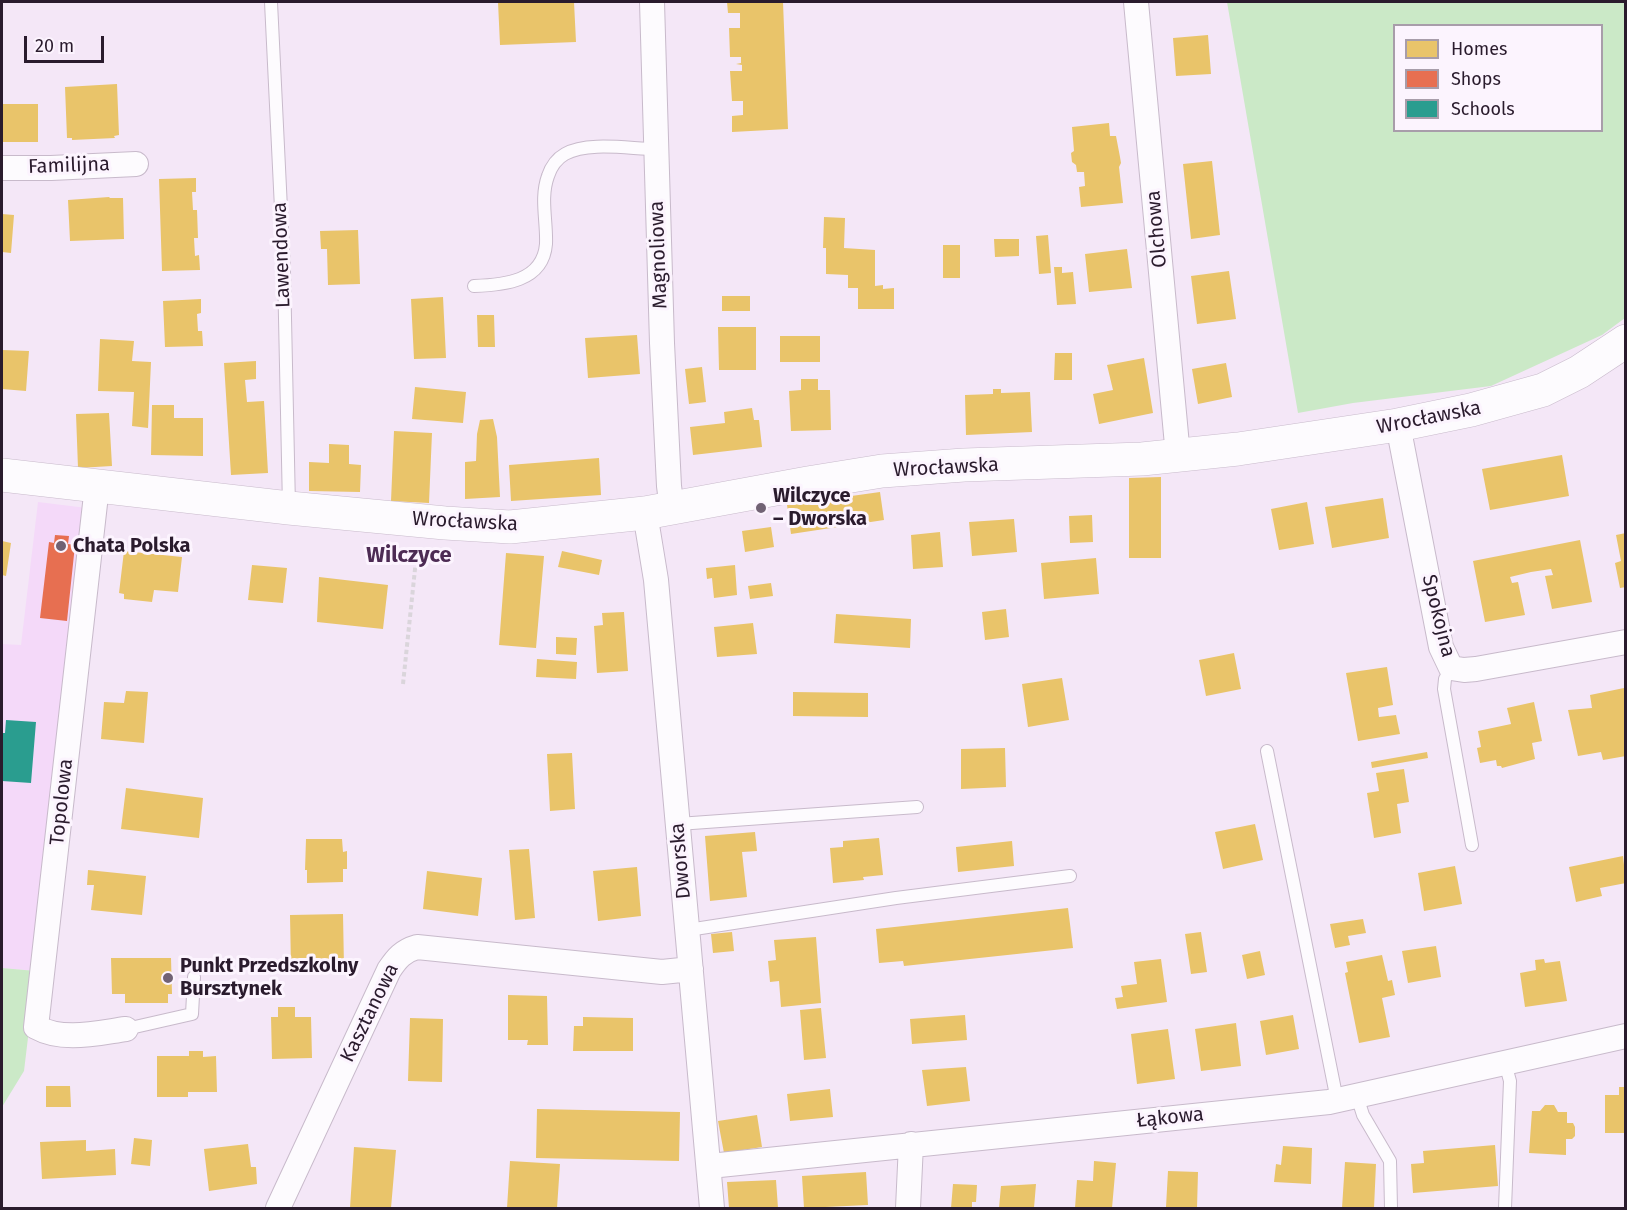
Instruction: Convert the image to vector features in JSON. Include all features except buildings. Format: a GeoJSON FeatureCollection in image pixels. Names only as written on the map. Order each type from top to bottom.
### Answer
{"type":"FeatureCollection","features":[{"type":"Feature","properties":{"kind":"street","name":"Magnoliowa"},"geometry":{"type":"LineString","coordinates":[[652,2],[662,344],[669,486],[658,511]]}},
{"type":"Feature","properties":{"kind":"street","name":"Olchowa"},"geometry":{"type":"LineString","coordinates":[[1136,2],[1178,456]]}},
{"type":"Feature","properties":{"kind":"street","name":"Familijna"},"geometry":{"type":"LineString","coordinates":[[2,168],[136,164]]}},
{"type":"Feature","properties":{"kind":"street","name":"Wrocławska"},"geometry":{"type":"LineString","coordinates":[[2,475],[289,508],[510,527],[658,511],[882,471],[963,465],[1062,463],[1178,456],[1398,425],[1472,410],[1543,390],[1579,372],[1626,341]]}},
{"type":"Feature","properties":{"kind":"street","name":"Spokojna"},"geometry":{"type":"LineString","coordinates":[[1398,425],[1441,647],[1451,668],[1476,669],[1626,642]]}},
{"type":"Feature","properties":{"kind":"street","name":"Topolowa"},"geometry":{"type":"LineString","coordinates":[[97,486],[36,1027],[48,1034],[84,1035],[126,1029]]}},
{"type":"Feature","properties":{"kind":"street","name":"Dworska"},"geometry":{"type":"LineString","coordinates":[[658,511],[656,580],[710,1166],[712,1209]]}},
{"type":"Feature","properties":{"kind":"street","name":"Kasztanowa"},"geometry":{"type":"LineString","coordinates":[[278,1209],[389,970],[406,950],[417,947],[663,972],[691,969]]}},
{"type":"Feature","properties":{"kind":"street","name":"Łąkowa"},"geometry":{"type":"LineString","coordinates":[[710,1166],[1347,1098],[1626,1036]]}},
{"type":"Feature","properties":{"kind":"street"},"geometry":{"type":"LineString","coordinates":[[908,1209],[911,1144]]}},
{"type":"Feature","properties":{"kind":"lane","name":"Lawendowa"},"geometry":{"type":"LineString","coordinates":[[271,2],[284,294],[289,508]]}},
{"type":"Feature","properties":{"kind":"lane"},"geometry":{"type":"LineString","coordinates":[[474,286],[514,282],[531,274],[540,264],[546,243],[545,185],[556,161],[565,154],[580,149],[608,147],[656,149]]}},
{"type":"Feature","properties":{"kind":"lane"},"geometry":{"type":"LineString","coordinates":[[1451,668],[1445,679],[1444,689],[1472,845]]}},
{"type":"Feature","properties":{"kind":"lane"},"geometry":{"type":"LineString","coordinates":[[1268,751],[1347,1098],[1363,1115],[1390,1161],[1391,1209]]}},
{"type":"Feature","properties":{"kind":"lane"},"geometry":{"type":"LineString","coordinates":[[678,824],[917,807]]}},
{"type":"Feature","properties":{"kind":"lane"},"geometry":{"type":"LineString","coordinates":[[688,930],[897,898],[1070,876]]}},
{"type":"Feature","properties":{"kind":"lane"},"geometry":{"type":"LineString","coordinates":[[126,1029],[192,1014],[194,977]]}},
{"type":"Feature","properties":{"kind":"lane"},"geometry":{"type":"LineString","coordinates":[[1505,1063],[1509,1081],[1505,1209]]}},
{"type":"Feature","properties":{"kind":"path"},"geometry":{"type":"LineString","coordinates":[[403,684],[420,521]]}},
{"type":"Feature","properties":{"kind":"shaded area"},"geometry":{"type":"Polygon","coordinates":[[[38,502],[87,508],[36,971],[2,968],[2,644],[21,645],[38,502]]]}},
{"type":"Feature","properties":{"kind":"green space"},"geometry":{"type":"Polygon","coordinates":[[[1227,2],[1625,2],[1625,318],[1602,335],[1491,386],[1353,403],[1298,413],[1227,2]]]}},
{"type":"Feature","properties":{"kind":"green space"},"geometry":{"type":"Polygon","coordinates":[[[2,968],[36,971],[24,1071],[2,1107],[2,968]]]}},
{"type":"Feature","properties":{"kind":"place","name":"Wilczyce – Dworska"},"geometry":{"type":"Point","coordinates":[761,508]}},
{"type":"Feature","properties":{"kind":"place","name":"Chata Polska"},"geometry":{"type":"Point","coordinates":[61,546]}},
{"type":"Feature","properties":{"kind":"place","name":"Punkt Przedszkolny Bursztynek"},"geometry":{"type":"Point","coordinates":[168,978]}},
{"type":"Feature","properties":{"kind":"district","name":"Wilczyce"},"geometry":{"type":"Point","coordinates":[409,556]}}]}
